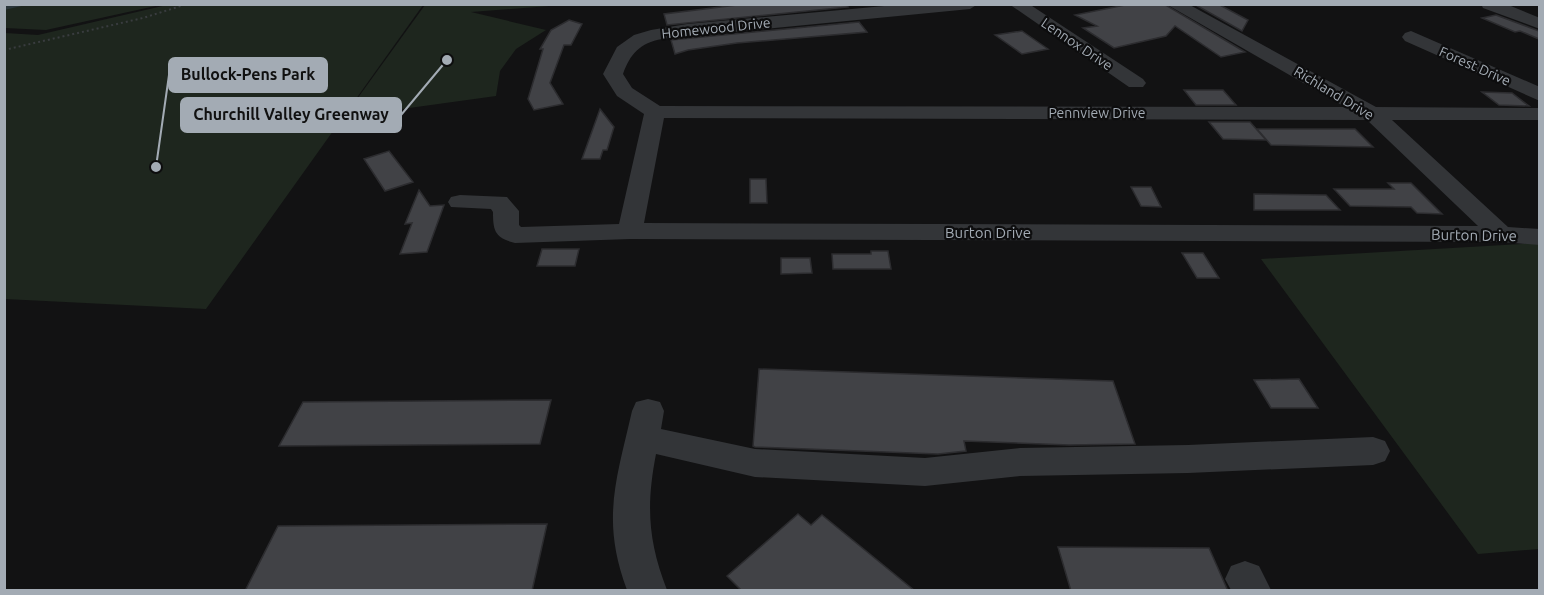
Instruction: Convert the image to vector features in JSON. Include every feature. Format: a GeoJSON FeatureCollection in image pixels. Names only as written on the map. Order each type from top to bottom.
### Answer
{"type":"FeatureCollection","features":[{"type":"Feature","properties":{"kind":"street"},"geometry":{"type":"LineString","coordinates":[[946,5],[970,4]]}},
{"type":"Feature","properties":{"kind":"street","name":"Lennox Drive"},"geometry":{"type":"LineString","coordinates":[[1017,4],[1136,83]]}},
{"type":"Feature","properties":{"kind":"street","name":"Richland Drive"},"geometry":{"type":"LineString","coordinates":[[1174,4],[1374,115],[1501,234]]}},
{"type":"Feature","properties":{"kind":"street"},"geometry":{"type":"LineString","coordinates":[[1490,4],[1539,24]]}},
{"type":"Feature","properties":{"kind":"street","name":"Homewood Drive"},"geometry":{"type":"LineString","coordinates":[[655,112],[624,92],[614,75],[618,57],[635,42],[655,35],[687,29],[946,5]]}},
{"type":"Feature","properties":{"kind":"street","name":"Forest Drive"},"geometry":{"type":"LineString","coordinates":[[1411,37],[1539,95]]}},
{"type":"Feature","properties":{"kind":"street"},"geometry":{"type":"LineString","coordinates":[[630,231],[655,112]]}},
{"type":"Feature","properties":{"kind":"street","name":"Pennview Drive"},"geometry":{"type":"LineString","coordinates":[[655,112],[1539,114]]}},
{"type":"Feature","properties":{"kind":"street","name":"Burton Drive"},"geometry":{"type":"LineString","coordinates":[[460,202],[498,202],[506,211],[506,228],[515,235],[630,231],[1501,234],[1539,237]]}},
{"type":"Feature","properties":{"kind":"street"},"geometry":{"type":"LineString","coordinates":[[647,591],[632,541],[631,515],[632,492],[646,425],[755,463],[926,471],[1020,462],[1373,452]]}},
{"type":"Feature","properties":{"kind":"path"},"geometry":{"type":"LineString","coordinates":[[4,50],[143,18],[187,4]]}},
{"type":"Feature","properties":{"kind":"shaded area"},"geometry":{"type":"Polygon","coordinates":[[[5,4],[160,5],[46,30],[5,28],[5,4]]]}},
{"type":"Feature","properties":{"kind":"shaded area"},"geometry":{"type":"Polygon","coordinates":[[[171,4],[423,5],[206,309],[5,299],[5,33],[38,35],[171,4]]]}},
{"type":"Feature","properties":{"kind":"shaded area"},"geometry":{"type":"Polygon","coordinates":[[[425,5],[562,5],[471,12],[546,30],[516,49],[500,71],[496,96],[344,117],[425,5]]]}},
{"type":"Feature","properties":{"kind":"shaded area"},"geometry":{"type":"Polygon","coordinates":[[[1539,243],[1539,549],[1478,554],[1261,259],[1539,243]]]}},
{"type":"Feature","properties":{"kind":"building"},"geometry":{"type":"Polygon","coordinates":[[[745,4],[846,4],[848,7],[667,25],[664,14],[745,4]]]}},
{"type":"Feature","properties":{"kind":"building"},"geometry":{"type":"Polygon","coordinates":[[[1130,4],[1164,4],[1245,52],[1221,57],[1175,26],[1166,36],[1114,48],[1083,28],[1097,26],[1075,15],[1130,4]]]}},
{"type":"Feature","properties":{"kind":"building"},"geometry":{"type":"Polygon","coordinates":[[[1194,4],[1218,4],[1248,20],[1242,31],[1194,4]]]}},
{"type":"Feature","properties":{"kind":"building"},"geometry":{"type":"Polygon","coordinates":[[[1496,15],[1539,31],[1539,39],[1482,18],[1496,15]]]}},
{"type":"Feature","properties":{"kind":"building"},"geometry":{"type":"Polygon","coordinates":[[[569,20],[582,24],[571,45],[564,45],[550,83],[563,104],[534,110],[528,99],[543,49],[540,49],[551,30],[569,20]]]}},
{"type":"Feature","properties":{"kind":"building"},"geometry":{"type":"Polygon","coordinates":[[[859,22],[867,32],[737,43],[675,54],[671,40],[859,22]]]}},
{"type":"Feature","properties":{"kind":"building"},"geometry":{"type":"Polygon","coordinates":[[[1022,31],[1048,49],[1022,54],[995,35],[1022,31]]]}},
{"type":"Feature","properties":{"kind":"building"},"geometry":{"type":"Polygon","coordinates":[[[1184,90],[1223,90],[1236,105],[1196,105],[1184,90]]]}},
{"type":"Feature","properties":{"kind":"building"},"geometry":{"type":"Polygon","coordinates":[[[1482,92],[1512,93],[1529,106],[1499,105],[1482,92]]]}},
{"type":"Feature","properties":{"kind":"building"},"geometry":{"type":"Polygon","coordinates":[[[600,109],[614,127],[607,150],[603,150],[600,159],[582,159],[600,109]]]}},
{"type":"Feature","properties":{"kind":"building"},"geometry":{"type":"Polygon","coordinates":[[[1209,122],[1250,122],[1266,140],[1223,139],[1209,122]]]}},
{"type":"Feature","properties":{"kind":"building"},"geometry":{"type":"Polygon","coordinates":[[[1257,129],[1355,129],[1373,147],[1271,145],[1257,129]]]}},
{"type":"Feature","properties":{"kind":"building"},"geometry":{"type":"Polygon","coordinates":[[[389,151],[413,182],[385,191],[364,159],[389,151]]]}},
{"type":"Feature","properties":{"kind":"building"},"geometry":{"type":"Polygon","coordinates":[[[750,179],[766,179],[767,203],[750,203],[750,179]]]}},
{"type":"Feature","properties":{"kind":"building"},"geometry":{"type":"Polygon","coordinates":[[[1388,183],[1411,183],[1442,214],[1417,213],[1411,207],[1350,206],[1334,189],[1394,189],[1388,183]]]}},
{"type":"Feature","properties":{"kind":"building"},"geometry":{"type":"Polygon","coordinates":[[[1131,187],[1151,187],[1161,207],[1141,206],[1131,187]]]}},
{"type":"Feature","properties":{"kind":"building"},"geometry":{"type":"Polygon","coordinates":[[[419,190],[430,206],[444,205],[427,252],[400,254],[412,223],[405,224],[419,190]]]}},
{"type":"Feature","properties":{"kind":"building"},"geometry":{"type":"Polygon","coordinates":[[[1254,194],[1326,195],[1340,210],[1254,210],[1254,194]]]}},
{"type":"Feature","properties":{"kind":"building"},"geometry":{"type":"Polygon","coordinates":[[[542,249],[579,249],[575,266],[537,266],[542,249]]]}},
{"type":"Feature","properties":{"kind":"building"},"geometry":{"type":"Polygon","coordinates":[[[871,251],[888,251],[891,269],[833,269],[832,254],[871,254],[871,251]]]}},
{"type":"Feature","properties":{"kind":"building"},"geometry":{"type":"Polygon","coordinates":[[[1182,253],[1203,253],[1219,278],[1197,278],[1182,253]]]}},
{"type":"Feature","properties":{"kind":"building"},"geometry":{"type":"Polygon","coordinates":[[[781,258],[810,258],[812,273],[781,274],[781,258]]]}},
{"type":"Feature","properties":{"kind":"building"},"geometry":{"type":"Polygon","coordinates":[[[759,369],[1113,381],[1135,444],[1069,445],[964,441],[966,451],[938,454],[755,447],[753,446],[759,369]]]}},
{"type":"Feature","properties":{"kind":"building"},"geometry":{"type":"Polygon","coordinates":[[[1299,379],[1318,408],[1271,408],[1254,380],[1299,379]]]}},
{"type":"Feature","properties":{"kind":"building"},"geometry":{"type":"Polygon","coordinates":[[[551,400],[540,444],[279,446],[303,402],[551,400]]]}},
{"type":"Feature","properties":{"kind":"building"},"geometry":{"type":"Polygon","coordinates":[[[798,514],[811,525],[822,515],[915,591],[742,591],[727,576],[798,514]]]}},
{"type":"Feature","properties":{"kind":"building"},"geometry":{"type":"Polygon","coordinates":[[[547,524],[532,591],[245,591],[278,526],[547,524]]]}},
{"type":"Feature","properties":{"kind":"building"},"geometry":{"type":"Polygon","coordinates":[[[1058,547],[1209,548],[1228,591],[1071,591],[1058,547]]]}},
{"type":"Feature","properties":{"kind":"waterway"},"geometry":{"type":"LineString","coordinates":[[4,8],[21,4]]}},
{"type":"Feature","properties":{"kind":"place","name":"Churchill Valley Greenway"},"geometry":{"type":"Point","coordinates":[447,60]}},
{"type":"Feature","properties":{"kind":"place","name":"Bullock-Pens Park"},"geometry":{"type":"Point","coordinates":[156,167]}}]}
